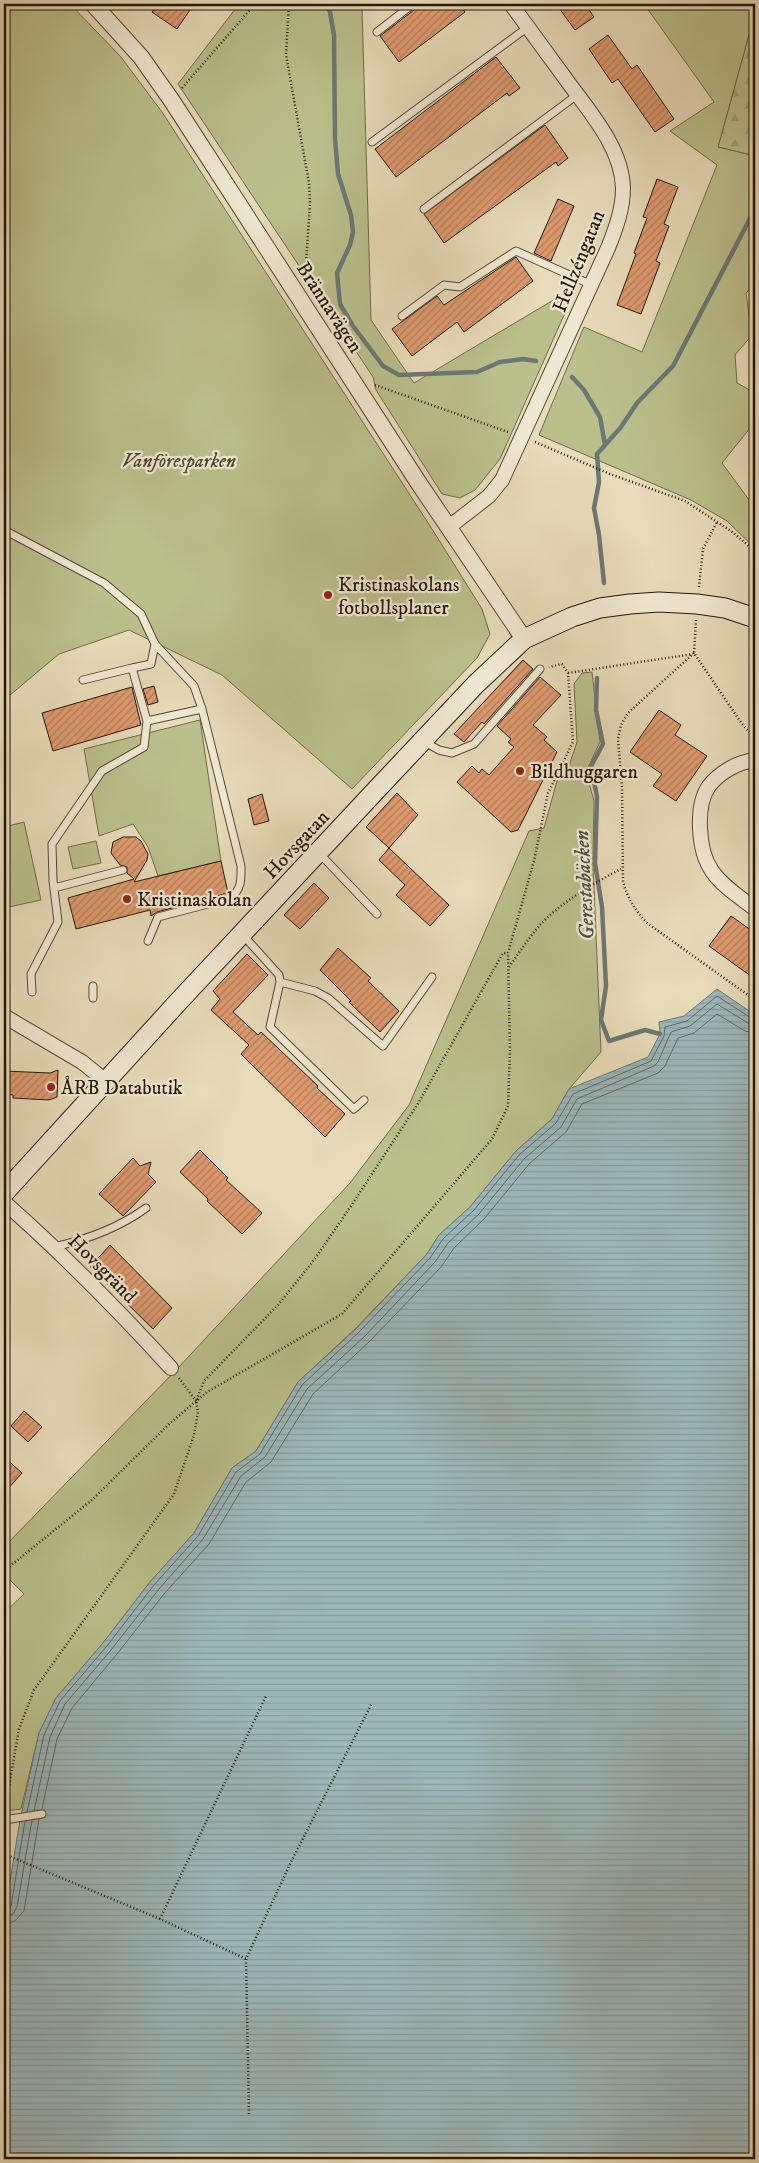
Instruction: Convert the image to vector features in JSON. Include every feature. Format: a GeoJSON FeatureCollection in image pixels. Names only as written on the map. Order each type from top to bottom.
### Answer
{"type":"FeatureCollection","features":[{"type":"Feature","properties":{"kind":"main road","name":"Hovsgatan"},"geometry":{"type":"LineString","coordinates":[[4,1193],[423,740],[476,684],[524,639],[550,626],[590,611],[630,604],[660,602],[697,604],[725,608],[755,618]]}},
{"type":"Feature","properties":{"kind":"street","name":"Brännavägen"},"geometry":{"type":"LineString","coordinates":[[93,4],[141,57],[172,101],[418,482],[524,639]]}},
{"type":"Feature","properties":{"kind":"street","name":"Hellzéngatan"},"geometry":{"type":"LineString","coordinates":[[449,527],[489,496],[502,480],[592,285],[616,227],[622,207],[623,188],[621,170],[602,129],[511,4]]}},
{"type":"Feature","properties":{"kind":"street"},"geometry":{"type":"LineString","coordinates":[[755,760],[735,765],[720,775],[709,787],[704,799],[700,833],[703,850],[712,871],[733,892],[755,909]]}},
{"type":"Feature","properties":{"kind":"street"},"geometry":{"type":"LineString","coordinates":[[4,1016],[82,1062],[107,1082]]}},
{"type":"Feature","properties":{"kind":"street","name":"Hovsgränd"},"geometry":{"type":"LineString","coordinates":[[4,1202],[122,1314],[171,1368]]}},
{"type":"Feature","properties":{"kind":"lane"},"geometry":{"type":"LineString","coordinates":[[377,32],[412,4]]}},
{"type":"Feature","properties":{"kind":"lane"},"geometry":{"type":"LineString","coordinates":[[372,142],[528,27]]}},
{"type":"Feature","properties":{"kind":"lane"},"geometry":{"type":"LineString","coordinates":[[424,209],[577,95]]}},
{"type":"Feature","properties":{"kind":"lane"},"geometry":{"type":"LineString","coordinates":[[402,316],[444,285],[460,287],[516,250],[592,285]]}},
{"type":"Feature","properties":{"kind":"lane"},"geometry":{"type":"LineString","coordinates":[[4,530],[104,583],[141,614],[155,644],[194,686],[202,709],[241,866],[241,885],[238,892],[231,898],[158,917],[148,941]]}},
{"type":"Feature","properties":{"kind":"lane"},"geometry":{"type":"LineString","coordinates":[[83,680],[151,664],[155,644]]}},
{"type":"Feature","properties":{"kind":"lane"},"geometry":{"type":"LineString","coordinates":[[32,992],[31,974],[58,922],[52,844],[102,771],[144,747],[147,721],[132,668]]}},
{"type":"Feature","properties":{"kind":"lane"},"geometry":{"type":"LineString","coordinates":[[423,740],[439,750],[452,753],[474,744],[540,669]]}},
{"type":"Feature","properties":{"kind":"lane"},"geometry":{"type":"LineString","coordinates":[[147,721],[202,709]]}},
{"type":"Feature","properties":{"kind":"lane"},"geometry":{"type":"LineString","coordinates":[[319,852],[377,914]]}},
{"type":"Feature","properties":{"kind":"lane"},"geometry":{"type":"LineString","coordinates":[[54,888],[123,870]]}},
{"type":"Feature","properties":{"kind":"lane"},"geometry":{"type":"LineString","coordinates":[[242,934],[279,975],[280,982],[270,1027],[354,1109],[364,1100]]}},
{"type":"Feature","properties":{"kind":"lane"},"geometry":{"type":"LineString","coordinates":[[280,982],[315,991],[328,998],[383,1046],[432,978]]}},
{"type":"Feature","properties":{"kind":"lane"},"geometry":{"type":"LineString","coordinates":[[93,986],[93,998]]}},
{"type":"Feature","properties":{"kind":"lane"},"geometry":{"type":"LineString","coordinates":[[53,1247],[71,1243],[132,1218],[146,1208]]}},
{"type":"Feature","properties":{"kind":"lane"},"geometry":{"type":"LineString","coordinates":[[4,1820],[42,1814]]}},
{"type":"Feature","properties":{"kind":"path"},"geometry":{"type":"LineString","coordinates":[[172,101],[255,4]]}},
{"type":"Feature","properties":{"kind":"path"},"geometry":{"type":"LineString","coordinates":[[289,4],[286,55],[309,183],[310,204],[305,280]]}},
{"type":"Feature","properties":{"kind":"path"},"geometry":{"type":"LineString","coordinates":[[375,385],[523,437],[610,474],[685,501],[717,522],[755,551]]}},
{"type":"Feature","properties":{"kind":"path"},"geometry":{"type":"LineString","coordinates":[[699,590],[703,549],[717,522]]}},
{"type":"Feature","properties":{"kind":"path"},"geometry":{"type":"LineString","coordinates":[[696,618],[694,654],[742,724],[755,738]]}},
{"type":"Feature","properties":{"kind":"path"},"geometry":{"type":"LineString","coordinates":[[568,673],[694,654]]}},
{"type":"Feature","properties":{"kind":"path"},"geometry":{"type":"LineString","coordinates":[[694,654],[628,713],[621,725],[618,739],[622,795],[622,869],[627,896],[647,923],[755,1000]]}},
{"type":"Feature","properties":{"kind":"path"},"geometry":{"type":"LineString","coordinates":[[4,1571],[93,1499],[169,1424],[207,1392],[342,1314],[492,1140],[508,1106],[510,1050],[508,953],[534,861],[548,793],[573,742],[568,673],[562,664],[540,669]]}},
{"type":"Feature","properties":{"kind":"path"},"geometry":{"type":"LineString","coordinates":[[508,968],[540,925],[584,890],[622,869]]}},
{"type":"Feature","properties":{"kind":"path"},"geometry":{"type":"LineString","coordinates":[[196,1401],[204,1381],[278,1305],[314,1260],[418,1102],[503,953],[508,953]]}},
{"type":"Feature","properties":{"kind":"path"},"geometry":{"type":"LineString","coordinates":[[4,1820],[19,1729],[34,1690],[174,1494],[194,1435],[198,1412],[196,1401],[171,1368]]}},
{"type":"Feature","properties":{"kind":"path"},"geometry":{"type":"LineString","coordinates":[[160,1919],[266,1696]]}},
{"type":"Feature","properties":{"kind":"path"},"geometry":{"type":"LineString","coordinates":[[249,2114],[246,1959],[290,1864],[372,1703]]}},
{"type":"Feature","properties":{"kind":"path"},"geometry":{"type":"LineString","coordinates":[[4,1854],[160,1919],[246,1959]]}},
{"type":"Feature","properties":{"kind":"green space","name":"Vanföresparken"},"geometry":{"type":"Polygon","coordinates":[[[4,4],[70,4],[121,57],[162,112],[482,609],[490,634],[477,658],[352,789],[222,675],[129,630],[59,654],[4,700],[4,4]]]}},
{"type":"Feature","properties":{"kind":"green space"},"geometry":{"type":"Polygon","coordinates":[[[239,4],[359,4],[362,8],[371,320],[414,383],[577,286],[500,459],[475,490],[460,498],[442,494],[376,390],[373,377],[178,84],[239,4]]]}},
{"type":"Feature","properties":{"kind":"green space"},"geometry":{"type":"Polygon","coordinates":[[[644,4],[755,4],[755,13],[718,147],[755,156],[755,284],[746,293],[752,335],[735,355],[737,383],[755,393],[755,422],[722,463],[755,508],[755,548],[727,521],[691,500],[539,435],[584,327],[642,352],[717,165],[670,131],[714,102],[644,4]]]}},
{"type":"Feature","properties":{"kind":"green space"},"geometry":{"type":"Polygon","coordinates":[[[755,13],[755,156],[718,147],[755,13]]]}},
{"type":"Feature","properties":{"kind":"green space"},"geometry":{"type":"Polygon","coordinates":[[[592,672],[600,742],[586,772],[594,801],[593,864],[601,1052],[569,1089],[552,1119],[516,1151],[470,1207],[439,1235],[427,1254],[355,1329],[298,1382],[256,1451],[232,1468],[194,1533],[150,1582],[103,1643],[56,1698],[39,1733],[21,1809],[4,1811],[4,1613],[24,1594],[4,1574],[4,1547],[178,1368],[350,1183],[409,1105],[529,831],[544,828],[557,781],[569,766],[577,742],[574,684],[582,673],[592,672]]]}},
{"type":"Feature","properties":{"kind":"green space"},"geometry":{"type":"Polygon","coordinates":[[[200,720],[221,861],[158,876],[148,847],[133,824],[99,836],[84,749],[200,720]]]}},
{"type":"Feature","properties":{"kind":"green space"},"geometry":{"type":"Polygon","coordinates":[[[24,822],[41,900],[4,908],[4,827],[24,822]]]}},
{"type":"Feature","properties":{"kind":"green space"},"geometry":{"type":"Polygon","coordinates":[[[96,841],[101,863],[73,869],[68,847],[96,841]]]}},
{"type":"Feature","properties":{"kind":"water"},"geometry":{"type":"Polygon","coordinates":[[[717,989],[755,1015],[755,2159],[4,2159],[4,1918],[20,1820],[39,1733],[56,1698],[103,1643],[150,1582],[194,1533],[232,1468],[256,1451],[298,1382],[356,1329],[427,1254],[439,1235],[470,1207],[516,1151],[552,1119],[569,1089],[648,1057],[660,1034],[659,1022],[684,1016],[717,989]]]}},
{"type":"Feature","properties":{"kind":"building"},"geometry":{"type":"Polygon","coordinates":[[[158,4],[194,4],[177,29],[152,12],[158,4]]]}},
{"type":"Feature","properties":{"kind":"building"},"geometry":{"type":"Polygon","coordinates":[[[422,4],[459,4],[465,12],[399,62],[380,36],[422,4]]]}},
{"type":"Feature","properties":{"kind":"building"},"geometry":{"type":"Polygon","coordinates":[[[556,4],[585,4],[594,17],[575,30],[556,4]]]}},
{"type":"Feature","properties":{"kind":"building"},"geometry":{"type":"Polygon","coordinates":[[[608,35],[632,69],[637,65],[674,119],[655,132],[618,79],[612,83],[589,49],[608,35]]]}},
{"type":"Feature","properties":{"kind":"building"},"geometry":{"type":"Polygon","coordinates":[[[496,57],[520,88],[509,96],[507,93],[396,177],[375,149],[496,57]]]}},
{"type":"Feature","properties":{"kind":"building"},"geometry":{"type":"Polygon","coordinates":[[[545,125],[568,158],[558,166],[556,162],[444,243],[424,214],[545,125]]]}},
{"type":"Feature","properties":{"kind":"building"},"geometry":{"type":"Polygon","coordinates":[[[657,179],[678,187],[664,224],[669,226],[656,261],[660,263],[641,314],[617,305],[636,254],[634,253],[647,218],[643,217],[657,179]]]}},
{"type":"Feature","properties":{"kind":"building"},"geometry":{"type":"Polygon","coordinates":[[[558,199],[574,206],[551,261],[534,253],[558,199]]]}},
{"type":"Feature","properties":{"kind":"building"},"geometry":{"type":"Polygon","coordinates":[[[516,257],[533,281],[464,332],[457,322],[412,356],[392,329],[437,296],[444,305],[516,257]]]}},
{"type":"Feature","properties":{"kind":"building"},"geometry":{"type":"Polygon","coordinates":[[[523,660],[533,669],[484,724],[482,722],[464,742],[454,734],[523,660]]]}},
{"type":"Feature","properties":{"kind":"building","name":"Bildhuggaren"},"geometry":{"type":"Polygon","coordinates":[[[540,677],[561,695],[533,725],[547,737],[544,740],[557,752],[518,830],[511,832],[457,782],[472,766],[479,773],[482,769],[489,775],[514,747],[508,742],[511,739],[497,726],[540,677]]]}},
{"type":"Feature","properties":{"kind":"building"},"geometry":{"type":"Polygon","coordinates":[[[154,686],[158,702],[148,705],[143,689],[154,686]]]}},
{"type":"Feature","properties":{"kind":"building"},"geometry":{"type":"Polygon","coordinates":[[[132,687],[141,725],[53,751],[42,713],[132,687]]]}},
{"type":"Feature","properties":{"kind":"building"},"geometry":{"type":"Polygon","coordinates":[[[659,710],[681,725],[675,735],[707,756],[676,801],[653,786],[662,774],[630,752],[659,710]]]}},
{"type":"Feature","properties":{"kind":"building"},"geometry":{"type":"Polygon","coordinates":[[[397,793],[418,815],[389,848],[366,827],[397,793]]]}},
{"type":"Feature","properties":{"kind":"building"},"geometry":{"type":"Polygon","coordinates":[[[262,794],[269,821],[254,825],[248,799],[262,794]]]}},
{"type":"Feature","properties":{"kind":"building"},"geometry":{"type":"Polygon","coordinates":[[[123,837],[136,837],[141,841],[148,854],[147,860],[134,882],[221,861],[228,893],[157,912],[151,916],[150,910],[76,929],[68,898],[134,879],[127,873],[127,867],[120,865],[111,853],[113,842],[123,837]]]}},
{"type":"Feature","properties":{"kind":"building"},"geometry":{"type":"Polygon","coordinates":[[[389,848],[449,905],[430,926],[396,895],[405,885],[379,860],[389,848]]]}},
{"type":"Feature","properties":{"kind":"building"},"geometry":{"type":"Polygon","coordinates":[[[314,883],[329,898],[300,929],[284,915],[314,883]]]}},
{"type":"Feature","properties":{"kind":"building"},"geometry":{"type":"Polygon","coordinates":[[[731,916],[755,933],[755,979],[709,946],[731,916]]]}},
{"type":"Feature","properties":{"kind":"building"},"geometry":{"type":"Polygon","coordinates":[[[338,948],[371,978],[368,981],[399,1011],[380,1032],[320,970],[338,948]]]}},
{"type":"Feature","properties":{"kind":"building"},"geometry":{"type":"Polygon","coordinates":[[[247,954],[268,975],[233,1012],[258,1035],[261,1032],[345,1114],[325,1137],[241,1054],[249,1045],[211,1010],[220,999],[213,991],[247,954]]]}},
{"type":"Feature","properties":{"kind":"building"},"geometry":{"type":"Polygon","coordinates":[[[58,1070],[57,1097],[49,1100],[13,1098],[13,1095],[4,1094],[4,1071],[50,1073],[58,1070]]]}},
{"type":"Feature","properties":{"kind":"building"},"geometry":{"type":"Polygon","coordinates":[[[200,1150],[228,1178],[226,1180],[262,1213],[242,1234],[180,1172],[200,1150]]]}},
{"type":"Feature","properties":{"kind":"building"},"geometry":{"type":"Polygon","coordinates":[[[133,1158],[140,1166],[151,1162],[148,1174],[156,1182],[123,1216],[99,1194],[133,1158]]]}},
{"type":"Feature","properties":{"kind":"building"},"geometry":{"type":"Polygon","coordinates":[[[110,1245],[172,1308],[153,1329],[90,1267],[110,1245]]]}},
{"type":"Feature","properties":{"kind":"building"},"geometry":{"type":"Polygon","coordinates":[[[24,1411],[42,1427],[28,1442],[11,1426],[24,1411]]]}},
{"type":"Feature","properties":{"kind":"building"},"geometry":{"type":"Polygon","coordinates":[[[4,1457],[22,1473],[4,1493],[4,1457]]]}},
{"type":"Feature","properties":{"kind":"waterway"},"geometry":{"type":"LineString","coordinates":[[327,4],[334,35],[335,139],[338,174],[351,215],[353,232],[350,245],[337,273],[340,304],[353,326],[383,366],[399,375],[477,372],[500,362],[523,359],[536,361]]}},
{"type":"Feature","properties":{"kind":"waterway"},"geometry":{"type":"LineString","coordinates":[[605,445],[621,427],[637,403],[673,366],[755,209]]}},
{"type":"Feature","properties":{"kind":"waterway"},"geometry":{"type":"LineString","coordinates":[[572,377],[584,390],[600,417],[605,445],[597,454],[599,482],[594,508],[604,583]]}},
{"type":"Feature","properties":{"kind":"waterway","name":"Gerestabäcken"},"geometry":{"type":"LineString","coordinates":[[597,678],[596,710],[603,744],[591,766],[597,797],[595,863],[602,907],[606,986],[601,1020],[609,1041],[645,1030],[660,1034]]}},
{"type":"Feature","properties":{"kind":"place","name":"Kristinaskolans fotbollsplaner"},"geometry":{"type":"Point","coordinates":[328,595]}},
{"type":"Feature","properties":{"kind":"place","name":"Bildhuggaren"},"geometry":{"type":"Point","coordinates":[520,771]}},
{"type":"Feature","properties":{"kind":"place","name":"Kristinaskolan"},"geometry":{"type":"Point","coordinates":[127,899]}},
{"type":"Feature","properties":{"kind":"place","name":"ÅRB Databutik"},"geometry":{"type":"Point","coordinates":[51,1087]}}]}
